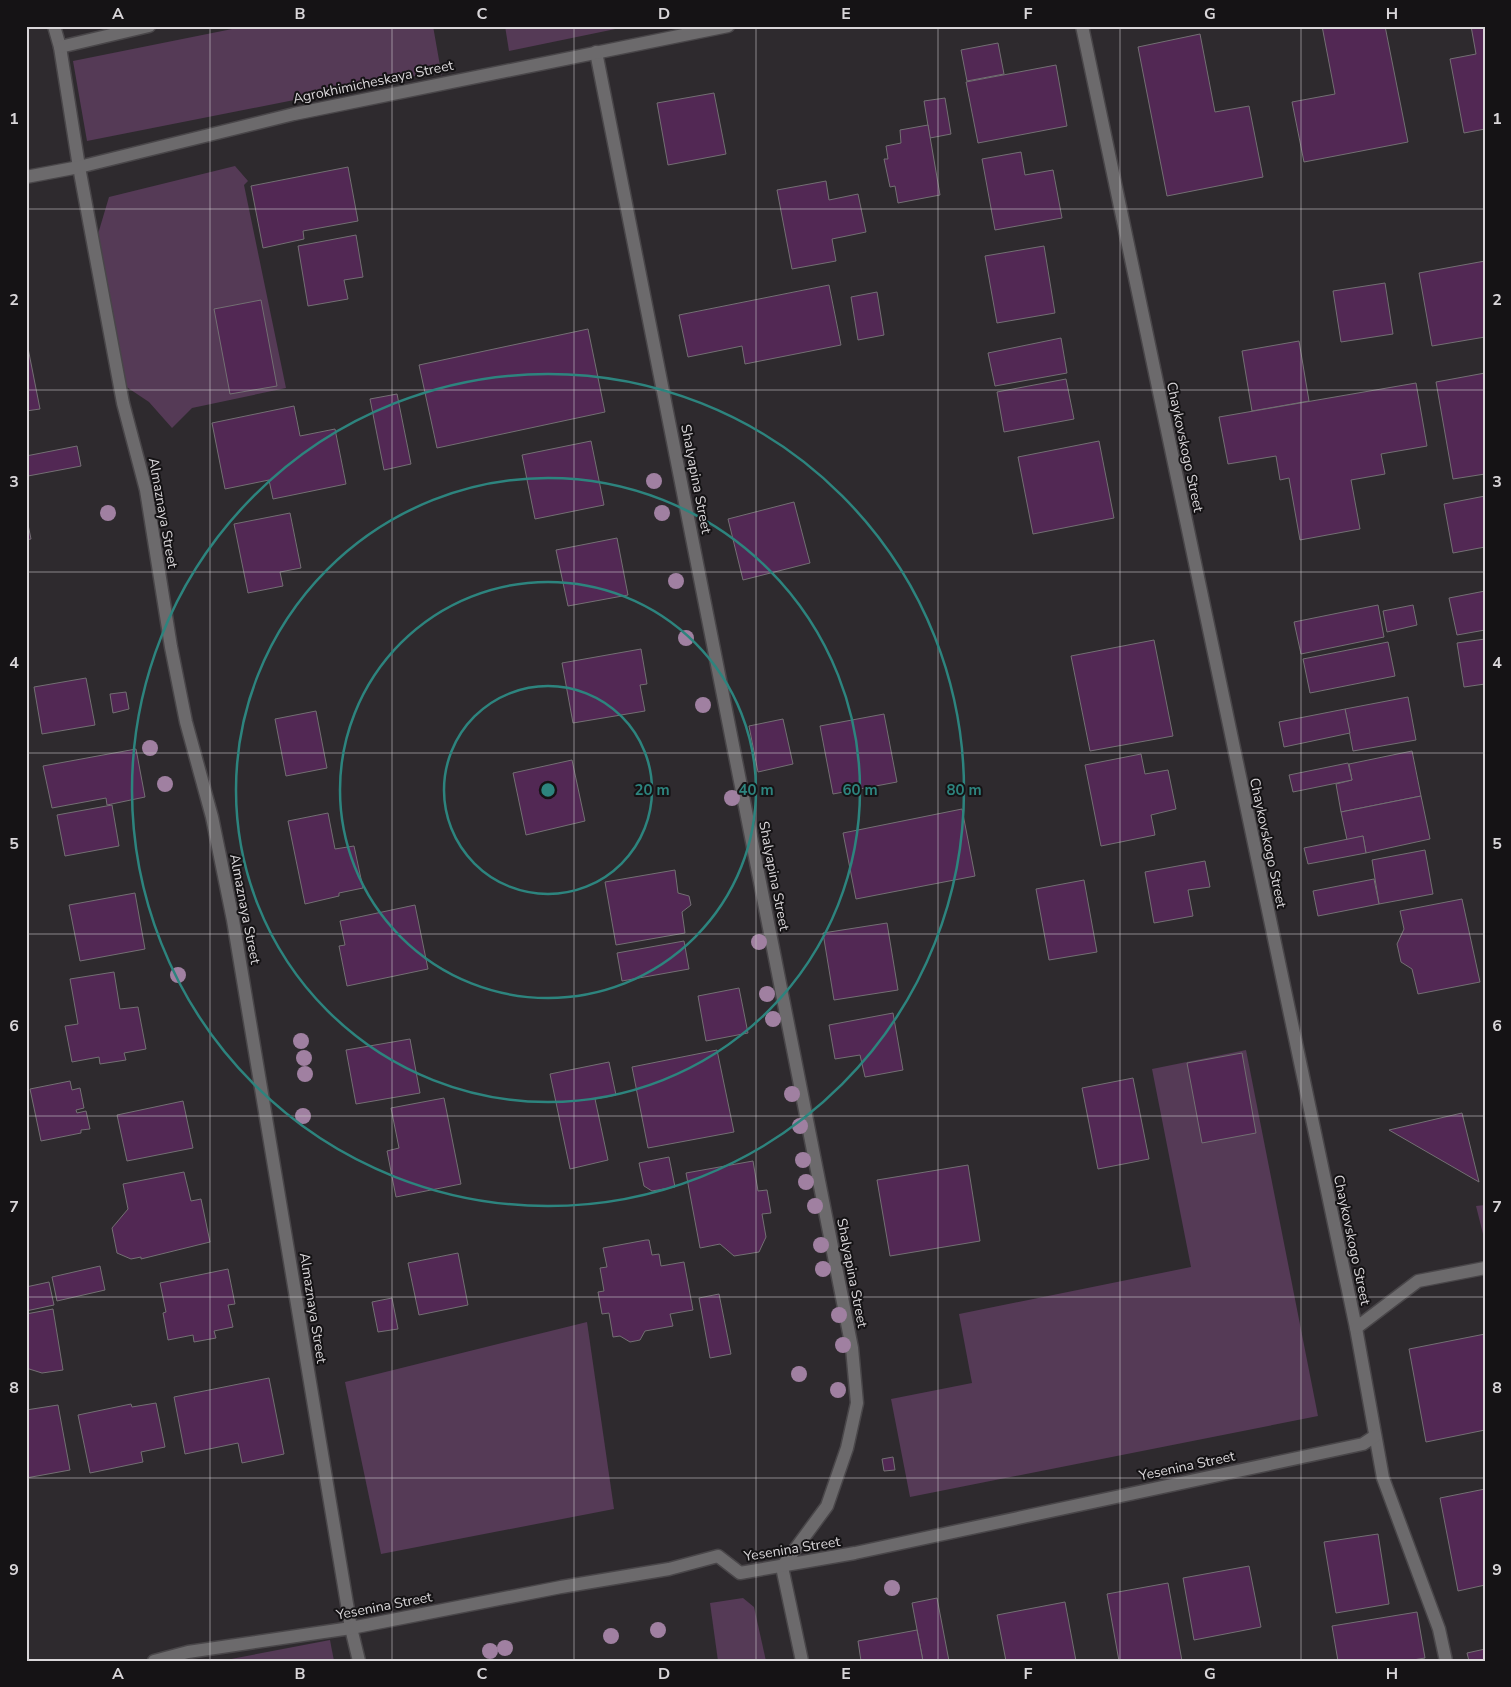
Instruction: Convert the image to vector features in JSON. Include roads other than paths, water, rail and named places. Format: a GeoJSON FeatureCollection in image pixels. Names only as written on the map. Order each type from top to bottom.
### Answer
{"type":"FeatureCollection","features":[{"type":"Feature","properties":{"kind":"street","name":"Almaznaya Street"},"geometry":{"type":"LineString","coordinates":[[54,26],[60,47],[79,167],[123,403],[146,490],[165,615],[182,703],[212,817],[233,920],[351,1628],[359,1661]]}},
{"type":"Feature","properties":{"kind":"street"},"geometry":{"type":"LineString","coordinates":[[60,47],[149,26]]}},
{"type":"Feature","properties":{"kind":"street","name":"Agrokhimicheskaya Street"},"geometry":{"type":"LineString","coordinates":[[26,177],[79,167],[294,114],[728,26]]}},
{"type":"Feature","properties":{"kind":"street","name":"Chaykovskogo Street"},"geometry":{"type":"LineString","coordinates":[[1082,26],[1356,1328],[1383,1478],[1439,1629],[1446,1661]]}},
{"type":"Feature","properties":{"kind":"street","name":"Shalyapina Street"},"geometry":{"type":"LineString","coordinates":[[596,52],[852,1348],[857,1403],[847,1448],[827,1506],[782,1567]]}},
{"type":"Feature","properties":{"kind":"street"},"geometry":{"type":"LineString","coordinates":[[1356,1328],[1418,1281],[1485,1268]]}},
{"type":"Feature","properties":{"kind":"street","name":"Yesenina Street"},"geometry":{"type":"LineString","coordinates":[[154,1661],[188,1652],[351,1628],[561,1587],[669,1569],[718,1556],[740,1573],[782,1567],[1363,1444],[1375,1436]]}},
{"type":"Feature","properties":{"kind":"street"},"geometry":{"type":"LineString","coordinates":[[782,1567],[802,1661]]}}]}
